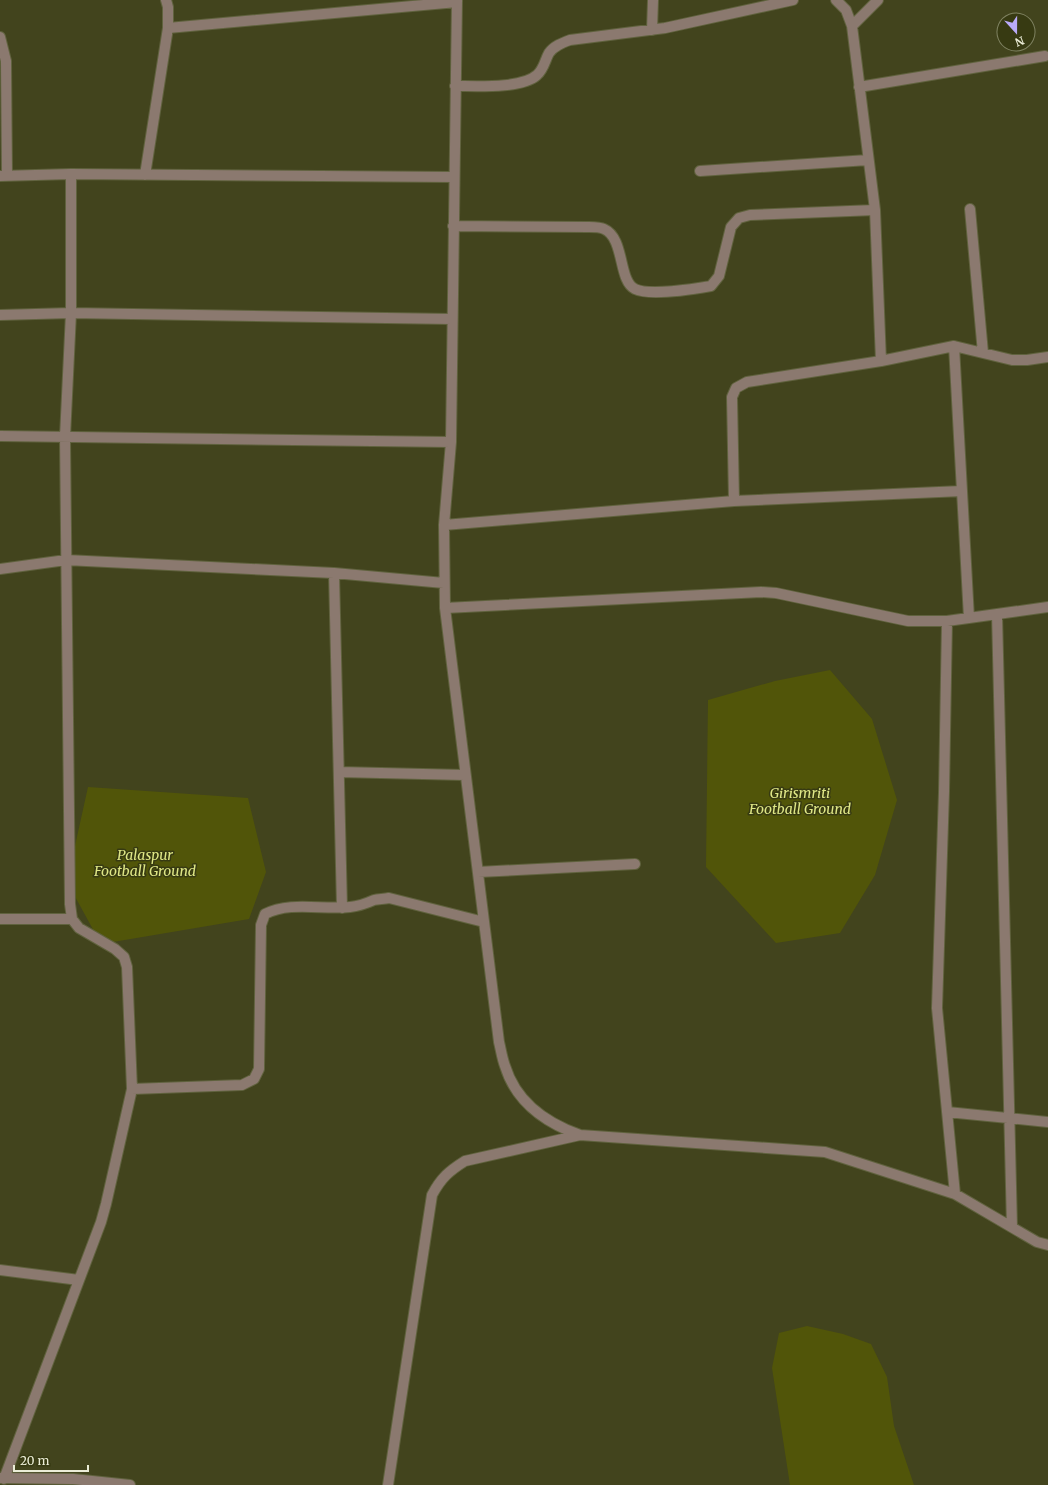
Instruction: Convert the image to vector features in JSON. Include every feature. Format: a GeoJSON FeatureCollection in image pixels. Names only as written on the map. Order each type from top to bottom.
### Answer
{"type":"FeatureCollection","features":[{"type":"Feature","properties":{"kind":"street"},"geometry":{"type":"LineString","coordinates":[[145,175],[168,28],[166,0]]}},
{"type":"Feature","properties":{"kind":"street"},"geometry":{"type":"LineString","coordinates":[[652,0],[652,30]]}},
{"type":"Feature","properties":{"kind":"street"},"geometry":{"type":"LineString","coordinates":[[455,86],[513,84],[526,82],[537,75],[544,66],[549,53],[557,45],[570,40],[652,30],[793,0]]}},
{"type":"Feature","properties":{"kind":"street"},"geometry":{"type":"LineString","coordinates":[[836,0],[846,10],[852,26],[875,210],[881,361]]}},
{"type":"Feature","properties":{"kind":"street"},"geometry":{"type":"LineString","coordinates":[[852,26],[878,0]]}},
{"type":"Feature","properties":{"kind":"street"},"geometry":{"type":"LineString","coordinates":[[168,28],[457,1],[451,442],[444,525],[444,608],[500,1042],[505,1066],[513,1085],[527,1104],[542,1116],[561,1128],[580,1135],[825,1152],[955,1194],[1037,1242],[1048,1245]]}},
{"type":"Feature","properties":{"kind":"street"},"geometry":{"type":"LineString","coordinates":[[0,37],[6,61],[3,176],[71,174],[454,177]]}},
{"type":"Feature","properties":{"kind":"street"},"geometry":{"type":"LineString","coordinates":[[859,87],[1046,56]]}},
{"type":"Feature","properties":{"kind":"street"},"geometry":{"type":"LineString","coordinates":[[700,171],[868,160]]}},
{"type":"Feature","properties":{"kind":"street"},"geometry":{"type":"LineString","coordinates":[[71,174],[71,313],[65,437],[70,904],[72,919],[79,928],[115,949],[124,957],[127,967],[132,1089],[106,1204],[79,1280],[2,1478],[73,1479],[130,1485]]}},
{"type":"Feature","properties":{"kind":"street"},"geometry":{"type":"LineString","coordinates":[[970,209],[984,353]]}},
{"type":"Feature","properties":{"kind":"street"},"geometry":{"type":"LineString","coordinates":[[453,226],[604,228],[613,236],[627,281],[633,289],[644,292],[711,286],[720,276],[731,227],[739,218],[750,215],[875,210]]}},
{"type":"Feature","properties":{"kind":"street"},"geometry":{"type":"LineString","coordinates":[[0,315],[71,313],[452,319]]}},
{"type":"Feature","properties":{"kind":"street"},"geometry":{"type":"LineString","coordinates":[[954,346],[969,618]]}},
{"type":"Feature","properties":{"kind":"street"},"geometry":{"type":"LineString","coordinates":[[734,501],[732,396],[736,388],[747,382],[881,361],[954,346],[1012,360],[1027,360],[1048,357]]}},
{"type":"Feature","properties":{"kind":"street"},"geometry":{"type":"LineString","coordinates":[[0,436],[451,442]]}},
{"type":"Feature","properties":{"kind":"street"},"geometry":{"type":"LineString","coordinates":[[444,525],[734,501],[962,492]]}},
{"type":"Feature","properties":{"kind":"street"},"geometry":{"type":"LineString","coordinates":[[0,569],[66,560],[334,573],[444,583]]}},
{"type":"Feature","properties":{"kind":"street"},"geometry":{"type":"LineString","coordinates":[[334,573],[342,908]]}},
{"type":"Feature","properties":{"kind":"street"},"geometry":{"type":"LineString","coordinates":[[444,608],[761,592],[776,593],[908,621],[947,621],[1048,607]]}},
{"type":"Feature","properties":{"kind":"street"},"geometry":{"type":"LineString","coordinates":[[997,614],[1012,1227]]}},
{"type":"Feature","properties":{"kind":"street"},"geometry":{"type":"LineString","coordinates":[[947,621],[944,792],[936,1008],[955,1194]]}},
{"type":"Feature","properties":{"kind":"street"},"geometry":{"type":"LineString","coordinates":[[339,772],[465,775]]}},
{"type":"Feature","properties":{"kind":"street"},"geometry":{"type":"LineString","coordinates":[[478,872],[635,864]]}},
{"type":"Feature","properties":{"kind":"street"},"geometry":{"type":"LineString","coordinates":[[132,1089],[242,1085],[254,1080],[259,1069],[261,925],[265,914],[287,907],[342,908],[363,906],[374,900],[389,898],[484,922]]}},
{"type":"Feature","properties":{"kind":"street"},"geometry":{"type":"LineString","coordinates":[[0,919],[72,919]]}},
{"type":"Feature","properties":{"kind":"street"},"geometry":{"type":"LineString","coordinates":[[947,1112],[1048,1122]]}},
{"type":"Feature","properties":{"kind":"street"},"geometry":{"type":"LineString","coordinates":[[388,1485],[432,1195],[439,1182],[450,1171],[465,1161],[580,1135]]}},
{"type":"Feature","properties":{"kind":"street"},"geometry":{"type":"LineString","coordinates":[[0,1270],[79,1280]]}},
{"type":"Feature","properties":{"kind":"green space","name":"Girismriti Football Ground"},"geometry":{"type":"Polygon","coordinates":[[[830,670],[872,719],[897,800],[875,875],[840,933],[776,943],[706,867],[708,700],[775,681],[830,670]]]}},
{"type":"Feature","properties":{"kind":"green space","name":"Palaspur Football Ground"},"geometry":{"type":"Polygon","coordinates":[[[88,787],[248,798],[266,872],[249,919],[101,944],[67,882],[88,787]]]}},
{"type":"Feature","properties":{"kind":"green space"},"geometry":{"type":"Polygon","coordinates":[[[807,1326],[843,1334],[871,1344],[887,1377],[894,1426],[914,1485],[790,1485],[772,1368],[779,1333],[807,1326]]]}}]}
